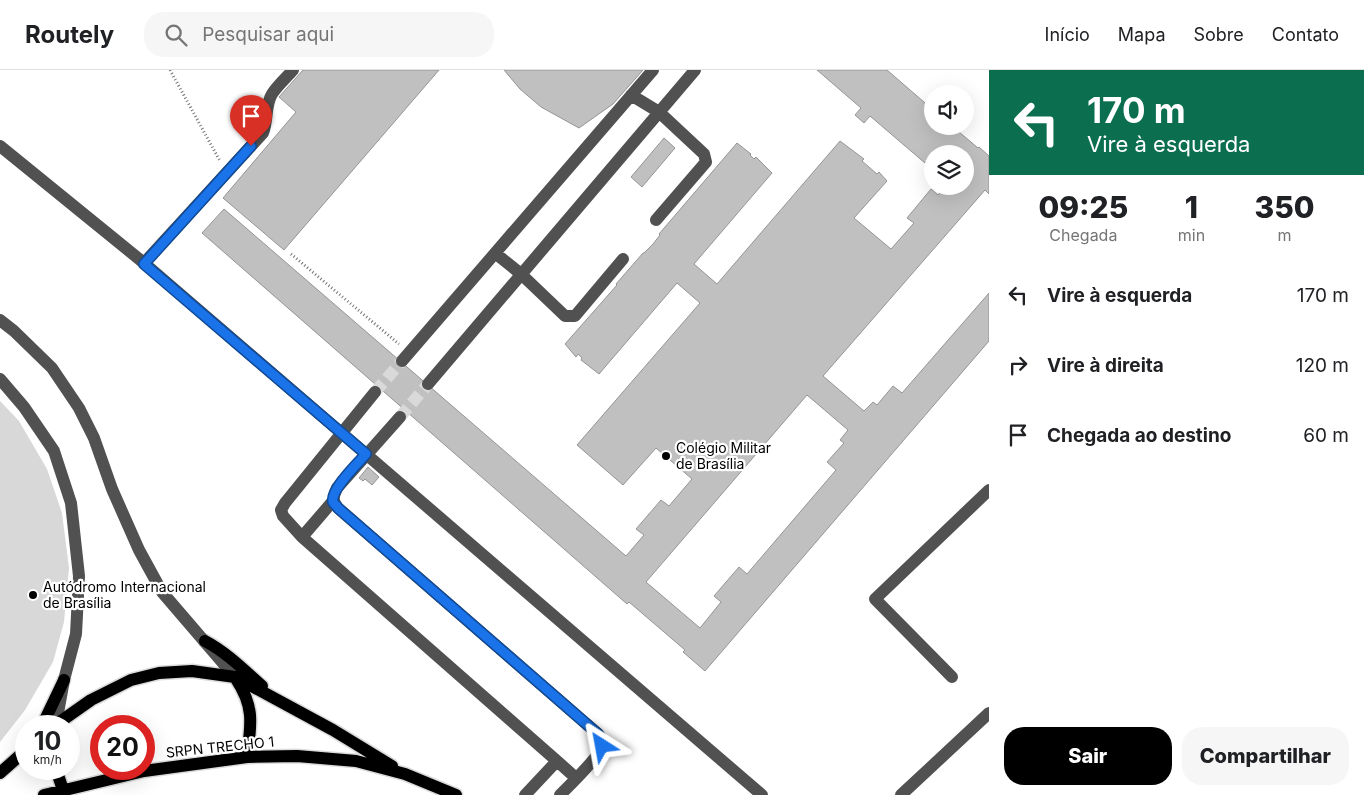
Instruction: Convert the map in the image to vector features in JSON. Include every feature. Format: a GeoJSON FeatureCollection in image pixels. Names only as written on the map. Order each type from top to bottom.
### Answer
{"type":"FeatureCollection","features":[{"type":"Feature","properties":{"kind":"main road"},"geometry":{"type":"LineString","coordinates":[[205,641],[243,668],[277,700]]}},
{"type":"Feature","properties":{"kind":"main road"},"geometry":{"type":"LineString","coordinates":[[70,715],[91,700],[131,680],[159,673],[192,671],[235,677],[333,730],[405,774]]}},
{"type":"Feature","properties":{"kind":"main road"},"geometry":{"type":"LineString","coordinates":[[235,677],[244,690],[250,707],[250,733],[247,757]]}},
{"type":"Feature","properties":{"kind":"main road"},"geometry":{"type":"LineString","coordinates":[[47,715],[64,680]]}},
{"type":"Feature","properties":{"kind":"main road","name":"SRPN TRECHO 1"},"geometry":{"type":"LineString","coordinates":[[44,795],[144,771],[247,757],[297,756],[356,762],[405,774],[456,795]]}},
{"type":"Feature","properties":{"kind":"main road"},"geometry":{"type":"LineString","coordinates":[[0,773],[15,759]]}},
{"type":"Feature","properties":{"kind":"main road"},"geometry":{"type":"LineString","coordinates":[[60,780],[63,790]]}},
{"type":"Feature","properties":{"kind":"street"},"geometry":{"type":"LineString","coordinates":[[144,264],[263,133],[271,95],[293,70]]}},
{"type":"Feature","properties":{"kind":"street"},"geometry":{"type":"LineString","coordinates":[[406,357],[653,70]]}},
{"type":"Feature","properties":{"kind":"street"},"geometry":{"type":"LineString","coordinates":[[428,384],[695,70]]}},
{"type":"Feature","properties":{"kind":"street"},"geometry":{"type":"LineString","coordinates":[[631,95],[660,112],[704,154],[706,162],[656,220]]}},
{"type":"Feature","properties":{"kind":"street"},"geometry":{"type":"LineString","coordinates":[[0,146],[144,264],[762,795]]}},
{"type":"Feature","properties":{"kind":"street"},"geometry":{"type":"LineString","coordinates":[[495,253],[521,274],[565,316],[575,316],[623,259]]}},
{"type":"Feature","properties":{"kind":"street"},"geometry":{"type":"LineString","coordinates":[[0,320],[52,368],[79,408],[94,438],[112,489],[139,550],[162,592],[235,677]]}},
{"type":"Feature","properties":{"kind":"street"},"geometry":{"type":"LineString","coordinates":[[0,379],[24,407],[54,451],[71,503],[80,576],[76,634],[57,715]]}},
{"type":"Feature","properties":{"kind":"street"},"geometry":{"type":"LineString","coordinates":[[375,392],[285,503],[281,510],[283,516],[302,537],[576,778]]}},
{"type":"Feature","properties":{"kind":"street"},"geometry":{"type":"LineString","coordinates":[[302,537],[333,501],[337,488],[400,416]]}},
{"type":"Feature","properties":{"kind":"street"},"geometry":{"type":"LineString","coordinates":[[952,677],[875,598],[989,490]]}},
{"type":"Feature","properties":{"kind":"street"},"geometry":{"type":"LineString","coordinates":[[333,501],[338,508],[598,734],[601,738],[602,746],[598,755],[560,795]]}},
{"type":"Feature","properties":{"kind":"street"},"geometry":{"type":"LineString","coordinates":[[900,795],[989,713]]}},
{"type":"Feature","properties":{"kind":"street"},"geometry":{"type":"LineString","coordinates":[[525,795],[557,761]]}},
{"type":"Feature","properties":{"kind":"path"},"geometry":{"type":"LineString","coordinates":[[170,70],[227,173]]}},
{"type":"Feature","properties":{"kind":"path"},"geometry":{"type":"LineString","coordinates":[[291,254],[406,357]]}},
{"type":"Feature","properties":{"kind":"shaded area","name":"Autódromo Internacional de Brasília"},"geometry":{"type":"Polygon","coordinates":[[[0,401],[19,421],[47,469],[62,513],[69,568],[64,622],[53,662],[25,710],[21,715],[15,715],[15,723],[0,742],[0,401]]]}},
{"type":"Feature","properties":{"kind":"building"},"geometry":{"type":"Polygon","coordinates":[[[303,70],[439,70],[284,250],[223,198],[296,112],[279,97],[303,70]]]}},
{"type":"Feature","properties":{"kind":"building"},"geometry":{"type":"Polygon","coordinates":[[[504,70],[643,70],[613,104],[579,128],[541,107],[520,89],[504,70]]]}},
{"type":"Feature","properties":{"kind":"building"},"geometry":{"type":"Polygon","coordinates":[[[817,70],[887,70],[924,102],[924,135],[963,135],[989,156],[989,194],[985,190],[823,376],[864,411],[873,402],[877,405],[893,386],[902,393],[989,293],[989,341],[705,671],[683,652],[685,650],[629,602],[627,604],[202,233],[224,209],[626,556],[644,535],[636,529],[661,500],[669,506],[692,479],[656,448],[623,485],[577,445],[700,303],[677,283],[599,374],[581,360],[582,358],[578,354],[576,357],[565,344],[643,253],[653,244],[659,234],[737,143],[751,154],[754,159],[756,157],[772,173],[694,264],[717,284],[840,141],[864,159],[862,161],[877,174],[879,172],[887,181],[854,218],[891,249],[914,223],[907,218],[926,195],[974,195],[974,145],[924,145],[924,162],[870,116],[864,123],[855,115],[861,108],[817,70]],[[807,395],[646,582],[700,628],[721,602],[714,596],[739,567],[747,574],[836,470],[827,462],[844,443],[840,440],[848,430],[807,395]]]}},
{"type":"Feature","properties":{"kind":"building"},"geometry":{"type":"Polygon","coordinates":[[[664,138],[675,148],[642,187],[631,177],[664,138]]]}},
{"type":"Feature","properties":{"kind":"building"},"geometry":{"type":"Polygon","coordinates":[[[368,467],[379,477],[372,485],[365,479],[363,481],[359,478],[368,467]]]}},
{"type":"Feature","properties":{"kind":"tunnel"},"geometry":{"type":"LineString","coordinates":[[375,392],[402,361]]}},
{"type":"Feature","properties":{"kind":"tunnel"},"geometry":{"type":"LineString","coordinates":[[400,417],[428,384]]}},
{"type":"Feature","properties":{"kind":"place","name":"Colégio Militar de Brasília"},"geometry":{"type":"Point","coordinates":[666,456]}},
{"type":"Feature","properties":{"kind":"place","name":"Autódromo Internacional de Brasília"},"geometry":{"type":"Point","coordinates":[33,595]}},
{"type":"Feature","properties":{"kind":"route"},"geometry":{"type":"LineString","coordinates":[[251,146],[144,264],[366,454],[337,488],[333,501],[338,508],[598,734],[601,738],[602,746]]}}]}
